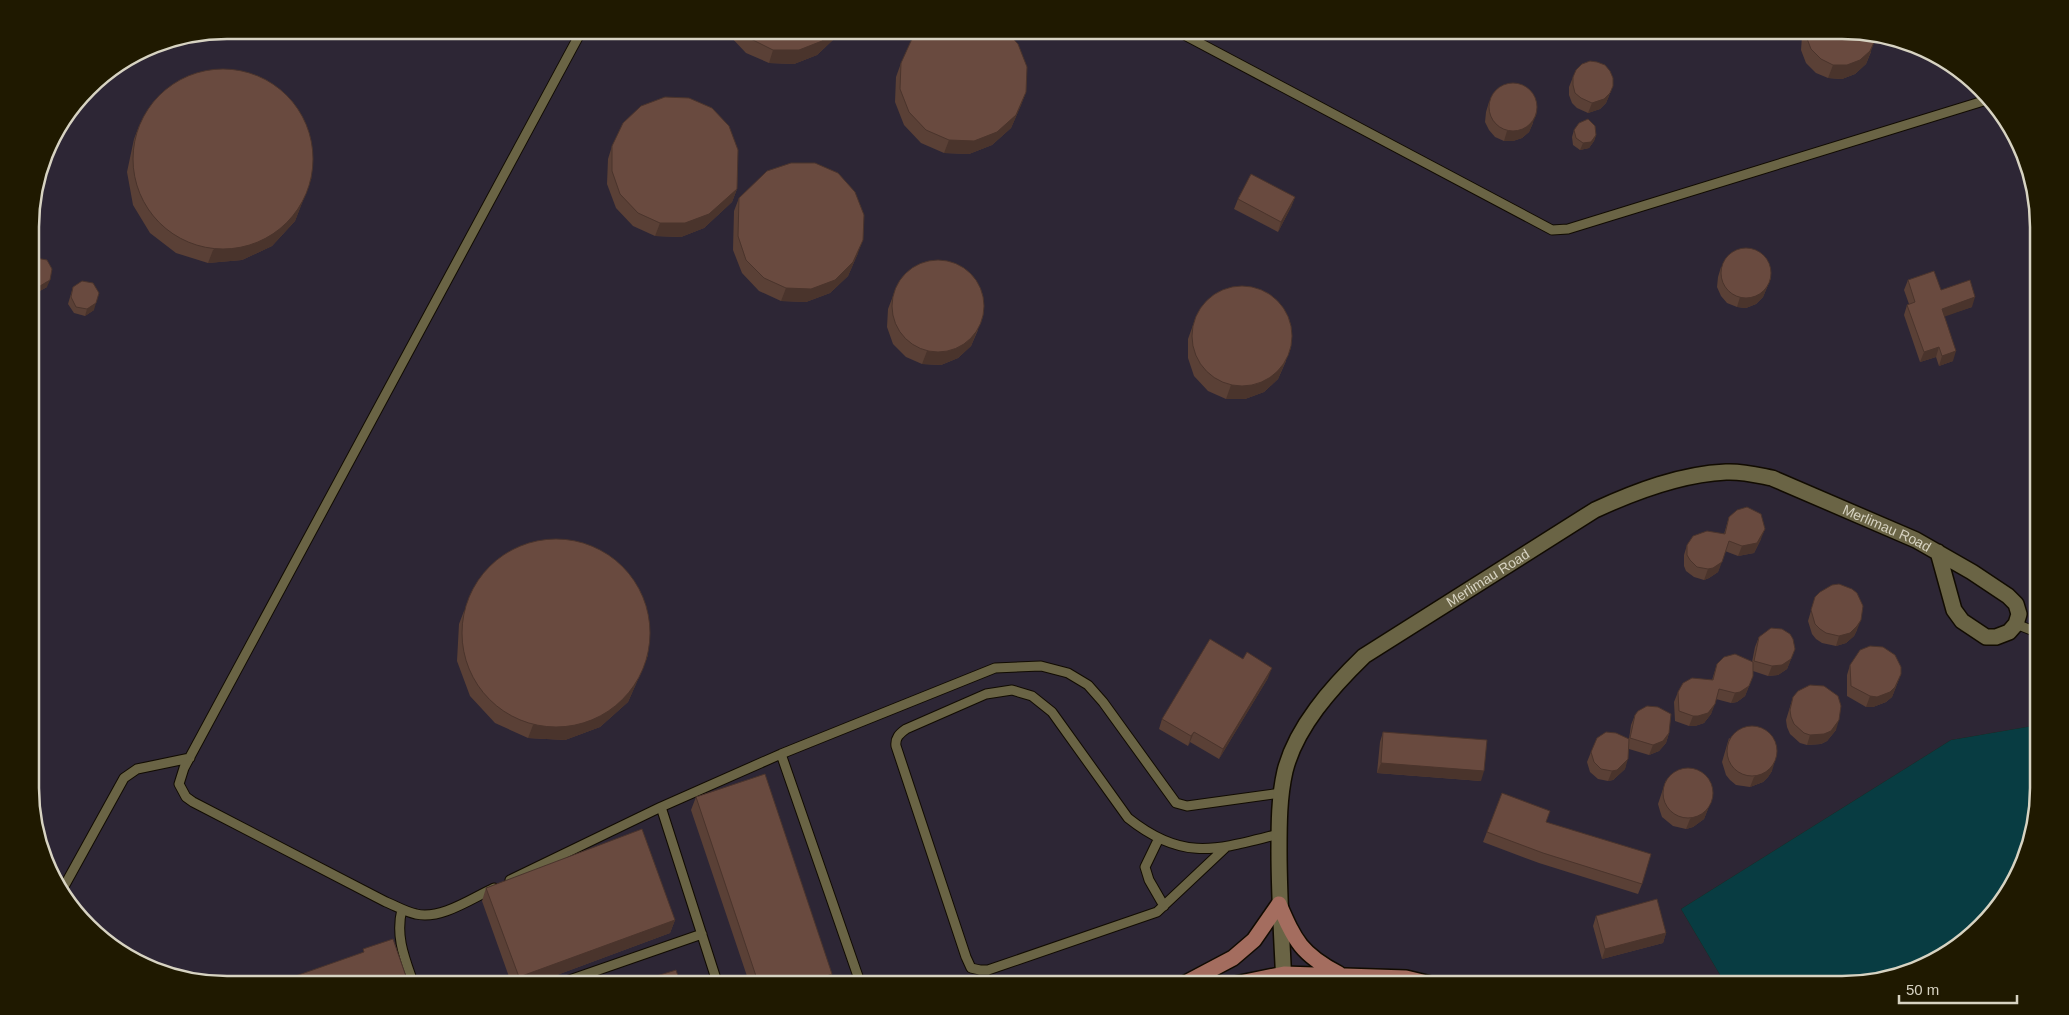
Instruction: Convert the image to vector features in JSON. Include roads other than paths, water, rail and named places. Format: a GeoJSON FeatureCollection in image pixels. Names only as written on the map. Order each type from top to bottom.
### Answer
{"type":"FeatureCollection","features":[{"type":"Feature","properties":{"kind":"main road"},"geometry":{"type":"LineString","coordinates":[[1279,904],[1294,938],[1308,954],[1325,967],[1342,976]]}},
{"type":"Feature","properties":{"kind":"main road"},"geometry":{"type":"LineString","coordinates":[[1199,976],[1233,958],[1254,940],[1279,904]]}},
{"type":"Feature","properties":{"kind":"street","name":"Merlimau Road"},"geometry":{"type":"LineString","coordinates":[[1284,976],[1279,904],[1279,834],[1281,793],[1285,770],[1293,750],[1314,711],[1338,681],[1364,656],[1595,510],[1628,495],[1700,474],[1749,473],[1772,478],[1916,540],[1938,552],[1972,572],[2008,596],[2016,604],[2019,614],[2016,624],[2009,632],[1996,637],[1986,637],[1962,621],[1954,610],[1938,552]]}},
{"type":"Feature","properties":{"kind":"lane"},"geometry":{"type":"LineString","coordinates":[[577,39],[190,758],[179,784],[186,797],[402,909],[426,916],[453,908],[661,807],[781,754],[995,668],[1015,665],[1041,666],[1068,673],[1088,685],[1103,702],[1176,803],[1186,806],[1281,793]]}},
{"type":"Feature","properties":{"kind":"lane"},"geometry":{"type":"LineString","coordinates":[[1192,39],[1552,230],[1568,229],[1982,101]]}},
{"type":"Feature","properties":{"kind":"lane"},"geometry":{"type":"LineString","coordinates":[[2016,624],[2030,630]]}},
{"type":"Feature","properties":{"kind":"lane"},"geometry":{"type":"LineString","coordinates":[[1225,848],[1164,906],[1147,917],[988,970],[971,968],[896,746],[896,739],[906,729],[986,694],[1012,690],[1032,696],[1052,712],[1128,818],[1144,831],[1171,844],[1198,850],[1225,848],[1279,834]]}},
{"type":"Feature","properties":{"kind":"lane"},"geometry":{"type":"LineString","coordinates":[[781,754],[858,976]]}},
{"type":"Feature","properties":{"kind":"lane"},"geometry":{"type":"LineString","coordinates":[[65,884],[124,778],[137,770],[190,758]]}},
{"type":"Feature","properties":{"kind":"lane"},"geometry":{"type":"LineString","coordinates":[[661,807],[715,976]]}},
{"type":"Feature","properties":{"kind":"lane"},"geometry":{"type":"LineString","coordinates":[[1158,838],[1145,867],[1149,880],[1164,906]]}},
{"type":"Feature","properties":{"kind":"lane"},"geometry":{"type":"LineString","coordinates":[[402,909],[398,932],[401,949],[411,976]]}},
{"type":"Feature","properties":{"kind":"lane"},"geometry":{"type":"LineString","coordinates":[[581,976],[702,934]]}},
{"type":"Feature","properties":{"kind":"water"},"geometry":{"type":"Polygon","coordinates":[[[2030,727],[2030,801],[2027,825],[2011,872],[1999,893],[1984,912],[1947,945],[1915,962],[1879,973],[1855,976],[1721,976],[1681,909],[1951,740],[2030,727]]]}}]}
